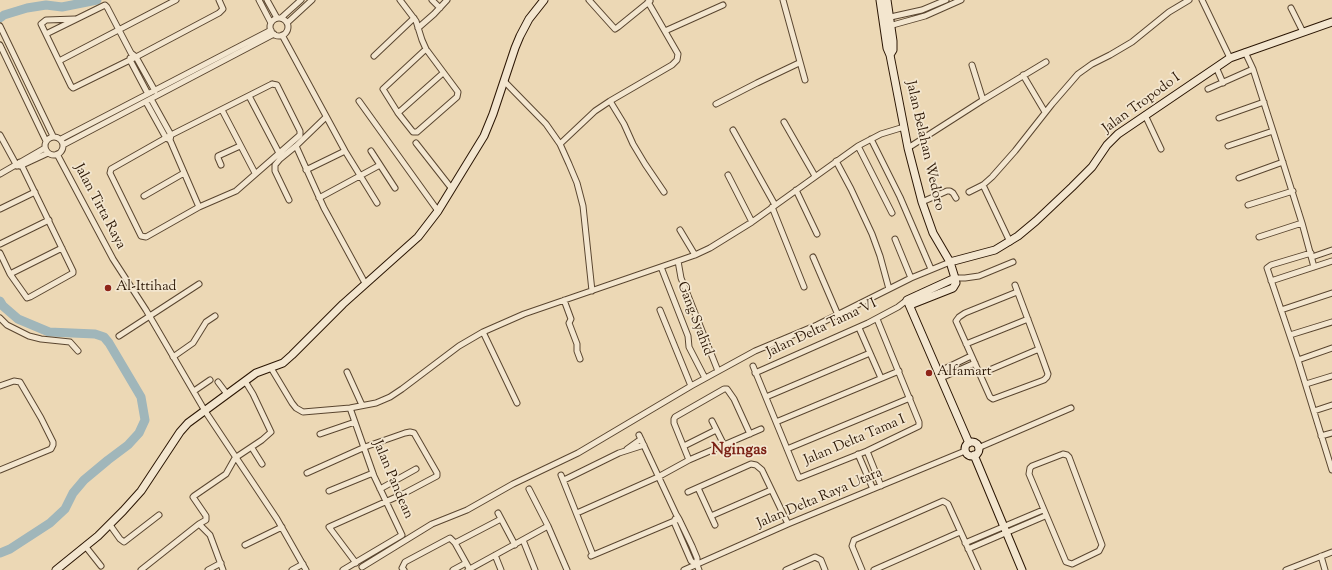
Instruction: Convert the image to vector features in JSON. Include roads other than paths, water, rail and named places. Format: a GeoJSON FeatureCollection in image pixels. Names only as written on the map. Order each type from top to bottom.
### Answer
{"type":"FeatureCollection","features":[{"type":"Feature","properties":{"kind":"street"},"geometry":{"type":"LineString","coordinates":[[59,61],[176,0]]}},
{"type":"Feature","properties":{"kind":"street"},"geometry":{"type":"LineString","coordinates":[[75,19],[43,20],[40,24],[73,88],[136,57],[219,13],[223,9],[219,0]]}},
{"type":"Feature","properties":{"kind":"street"},"geometry":{"type":"LineString","coordinates":[[258,0],[271,23],[270,26],[273,32],[277,36],[282,35],[287,29],[287,23],[312,0]]}},
{"type":"Feature","properties":{"kind":"street"},"geometry":{"type":"LineString","coordinates":[[267,0],[279,18],[287,23]]}},
{"type":"Feature","properties":{"kind":"street"},"geometry":{"type":"LineString","coordinates":[[271,23],[301,0]]}},
{"type":"Feature","properties":{"kind":"street"},"geometry":{"type":"LineString","coordinates":[[400,0],[414,18],[426,50],[458,91],[457,97],[416,132],[413,132],[384,92],[384,88],[426,50]]}},
{"type":"Feature","properties":{"kind":"street"},"geometry":{"type":"LineString","coordinates":[[432,0],[440,8]]}},
{"type":"Feature","properties":{"kind":"street"},"geometry":{"type":"LineString","coordinates":[[418,28],[440,8],[446,0]]}},
{"type":"Feature","properties":{"kind":"street"},"geometry":{"type":"LineString","coordinates":[[56,570],[86,547],[110,525],[141,490],[184,428],[245,381],[261,371],[280,365],[292,355],[342,304],[412,243],[438,211],[484,136],[520,36],[544,0]]}},
{"type":"Feature","properties":{"kind":"street"},"geometry":{"type":"LineString","coordinates":[[560,144],[610,100],[676,61],[678,58],[678,54],[650,1],[615,29],[589,0]]}},
{"type":"Feature","properties":{"kind":"street"},"geometry":{"type":"LineString","coordinates":[[783,0],[799,63],[805,80]]}},
{"type":"Feature","properties":{"kind":"street","name":"Jalan Belahan Wedoro"},"geometry":{"type":"LineString","coordinates":[[880,0],[887,18]]}},
{"type":"Feature","properties":{"kind":"street","name":"Jalan Belahan Wedoro"},"geometry":{"type":"LineString","coordinates":[[887,0],[888,26],[886,42],[890,55],[908,148],[922,202],[933,232],[950,262],[955,278]]}},
{"type":"Feature","properties":{"kind":"street"},"geometry":{"type":"LineString","coordinates":[[887,18],[922,10],[946,0]]}},
{"type":"Feature","properties":{"kind":"street"},"geometry":{"type":"LineString","coordinates":[[888,26],[925,16],[961,0]]}},
{"type":"Feature","properties":{"kind":"street"},"geometry":{"type":"LineString","coordinates":[[969,192],[983,185],[992,177],[1008,160],[1045,112],[1070,83],[1084,70],[1132,42],[1169,12],[1189,0]]}},
{"type":"Feature","properties":{"kind":"street"},"geometry":{"type":"LineString","coordinates":[[1202,0],[1230,58]]}},
{"type":"Feature","properties":{"kind":"street"},"geometry":{"type":"LineString","coordinates":[[46,34],[105,5],[107,7],[130,53],[130,60],[169,138],[199,207]]}},
{"type":"Feature","properties":{"kind":"street"},"geometry":{"type":"LineString","coordinates":[[665,31],[723,5]]}},
{"type":"Feature","properties":{"kind":"street"},"geometry":{"type":"LineString","coordinates":[[1291,8],[1303,32]]}},
{"type":"Feature","properties":{"kind":"street"},"geometry":{"type":"LineString","coordinates":[[374,56],[414,18]]}},
{"type":"Feature","properties":{"kind":"street","name":"Jalan Tropodo I"},"geometry":{"type":"LineString","coordinates":[[950,262],[988,252],[1010,242],[1036,221],[1092,167],[1112,139],[1230,58],[1332,22]]}},
{"type":"Feature","properties":{"kind":"street"},"geometry":{"type":"LineString","coordinates":[[0,174],[48,153],[51,155],[57,154],[61,151],[63,145],[61,140],[53,136],[13,52],[1,31]]}},
{"type":"Feature","properties":{"kind":"street"},"geometry":{"type":"LineString","coordinates":[[61,140],[148,98],[155,91],[273,32]]}},
{"type":"Feature","properties":{"kind":"street"},"geometry":{"type":"LineString","coordinates":[[63,145],[273,32]]}},
{"type":"Feature","properties":{"kind":"street"},"geometry":{"type":"LineString","coordinates":[[282,35],[345,151],[377,202]]}},
{"type":"Feature","properties":{"kind":"street"},"geometry":{"type":"LineString","coordinates":[[0,45],[46,141],[45,148],[48,153]]}},
{"type":"Feature","properties":{"kind":"street"},"geometry":{"type":"LineString","coordinates":[[5,56],[13,52]]}},
{"type":"Feature","properties":{"kind":"street"},"geometry":{"type":"LineString","coordinates":[[1245,52],[1253,69],[1264,102],[1302,223],[1314,267]]}},
{"type":"Feature","properties":{"kind":"street"},"geometry":{"type":"LineString","coordinates":[[130,53],[136,57],[155,91]]}},
{"type":"Feature","properties":{"kind":"street"},"geometry":{"type":"LineString","coordinates":[[908,148],[1046,62]]}},
{"type":"Feature","properties":{"kind":"street"},"geometry":{"type":"LineString","coordinates":[[716,104],[799,63]]}},
{"type":"Feature","properties":{"kind":"street"},"geometry":{"type":"LineString","coordinates":[[972,65],[984,100]]}},
{"type":"Feature","properties":{"kind":"street"},"geometry":{"type":"LineString","coordinates":[[1216,67],[1223,83]]}},
{"type":"Feature","properties":{"kind":"street"},"geometry":{"type":"LineString","coordinates":[[1208,89],[1253,69]]}},
{"type":"Feature","properties":{"kind":"street"},"geometry":{"type":"LineString","coordinates":[[398,113],[443,73]]}},
{"type":"Feature","properties":{"kind":"street"},"geometry":{"type":"LineString","coordinates":[[1023,75],[1045,112]]}},
{"type":"Feature","properties":{"kind":"street"},"geometry":{"type":"LineString","coordinates":[[504,81],[537,114],[560,144],[577,183],[581,196],[584,217],[592,291]]}},
{"type":"Feature","properties":{"kind":"street"},"geometry":{"type":"LineString","coordinates":[[272,84],[275,84],[301,132],[300,136],[236,191],[199,207],[146,237],[142,237],[110,173],[110,170],[249,96],[272,84]]}},
{"type":"Feature","properties":{"kind":"street"},"geometry":{"type":"LineString","coordinates":[[249,96],[279,153]]}},
{"type":"Feature","properties":{"kind":"street"},"geometry":{"type":"LineString","coordinates":[[610,100],[639,154],[664,192]]}},
{"type":"Feature","properties":{"kind":"street"},"geometry":{"type":"LineString","coordinates":[[359,101],[438,211]]}},
{"type":"Feature","properties":{"kind":"street"},"geometry":{"type":"LineString","coordinates":[[1219,118],[1264,102]]}},
{"type":"Feature","properties":{"kind":"street"},"geometry":{"type":"LineString","coordinates":[[222,110],[240,146],[256,173]]}},
{"type":"Feature","properties":{"kind":"street"},"geometry":{"type":"LineString","coordinates":[[1145,115],[1161,149]]}},
{"type":"Feature","properties":{"kind":"street"},"geometry":{"type":"LineString","coordinates":[[289,200],[274,171],[274,167],[280,159],[326,117]]}},
{"type":"Feature","properties":{"kind":"street"},"geometry":{"type":"LineString","coordinates":[[784,122],[815,176]]}},
{"type":"Feature","properties":{"kind":"street"},"geometry":{"type":"LineString","coordinates":[[271,368],[292,403],[300,411],[308,412],[350,408],[376,403],[390,397],[459,346],[483,332],[524,314],[695,256],[752,222],[858,146],[889,131],[904,127]]}},
{"type":"Feature","properties":{"kind":"street"},"geometry":{"type":"LineString","coordinates":[[733,130],[774,206],[804,287]]}},
{"type":"Feature","properties":{"kind":"street"},"geometry":{"type":"LineString","coordinates":[[1228,146],[1273,131]]}},
{"type":"Feature","properties":{"kind":"street"},"geometry":{"type":"LineString","coordinates":[[0,135],[35,192],[73,270],[73,273],[27,298],[10,274],[0,253]]}},
{"type":"Feature","properties":{"kind":"street"},"geometry":{"type":"LineString","coordinates":[[46,141],[53,136]]}},
{"type":"Feature","properties":{"kind":"street"},"geometry":{"type":"LineString","coordinates":[[871,139],[900,197],[931,269]]}},
{"type":"Feature","properties":{"kind":"street"},"geometry":{"type":"LineString","coordinates":[[416,142],[452,189]]}},
{"type":"Feature","properties":{"kind":"street"},"geometry":{"type":"LineString","coordinates":[[221,165],[218,156],[240,146]]}},
{"type":"Feature","properties":{"kind":"street"},"geometry":{"type":"LineString","coordinates":[[296,146],[320,198],[365,283]]}},
{"type":"Feature","properties":{"kind":"street"},"geometry":{"type":"LineString","coordinates":[[858,146],[892,213]]}},
{"type":"Feature","properties":{"kind":"street"},"geometry":{"type":"LineString","coordinates":[[18,165],[45,148]]}},
{"type":"Feature","properties":{"kind":"street"},"geometry":{"type":"LineString","coordinates":[[306,170],[345,151]]}},
{"type":"Feature","properties":{"kind":"street"},"geometry":{"type":"LineString","coordinates":[[371,151],[395,188]]}},
{"type":"Feature","properties":{"kind":"street","name":"Jalan Tirta Raya"},"geometry":{"type":"LineString","coordinates":[[57,154],[113,259],[149,316],[205,411],[282,527],[306,570]]}},
{"type":"Feature","properties":{"kind":"street"},"geometry":{"type":"LineString","coordinates":[[836,161],[872,234],[889,289]]}},
{"type":"Feature","properties":{"kind":"street"},"geometry":{"type":"LineString","coordinates":[[1239,178],[1283,162]]}},
{"type":"Feature","properties":{"kind":"street"},"geometry":{"type":"LineString","coordinates":[[320,198],[380,165]]}},
{"type":"Feature","properties":{"kind":"street"},"geometry":{"type":"LineString","coordinates":[[144,196],[184,173]]}},
{"type":"Feature","properties":{"kind":"street"},"geometry":{"type":"LineString","coordinates":[[728,175],[752,222]]}},
{"type":"Feature","properties":{"kind":"street"},"geometry":{"type":"LineString","coordinates":[[983,185],[1010,242]]}},
{"type":"Feature","properties":{"kind":"street"},"geometry":{"type":"LineString","coordinates":[[796,190],[817,234]]}},
{"type":"Feature","properties":{"kind":"street"},"geometry":{"type":"LineString","coordinates":[[922,202],[947,191],[953,193],[956,198]]}},
{"type":"Feature","properties":{"kind":"street"},"geometry":{"type":"LineString","coordinates":[[1248,205],[1292,191]]}},
{"type":"Feature","properties":{"kind":"street"},"geometry":{"type":"LineString","coordinates":[[0,209],[35,192]]}},
{"type":"Feature","properties":{"kind":"street"},"geometry":{"type":"LineString","coordinates":[[0,244],[49,220]]}},
{"type":"Feature","properties":{"kind":"street"},"geometry":{"type":"LineString","coordinates":[[1259,236],[1302,223]]}},
{"type":"Feature","properties":{"kind":"street"},"geometry":{"type":"LineString","coordinates":[[680,230],[695,256]]}},
{"type":"Feature","properties":{"kind":"street"},"geometry":{"type":"LineString","coordinates":[[895,239],[911,278]]}},
{"type":"Feature","properties":{"kind":"street"},"geometry":{"type":"LineString","coordinates":[[10,274],[62,248]]}},
{"type":"Feature","properties":{"kind":"street"},"geometry":{"type":"LineString","coordinates":[[1332,250],[1268,266],[1267,268],[1306,384],[1331,462],[1332,470]]}},
{"type":"Feature","properties":{"kind":"street"},"geometry":{"type":"LineString","coordinates":[[813,257],[838,315]]}},
{"type":"Feature","properties":{"kind":"street"},"geometry":{"type":"LineString","coordinates":[[678,261],[681,278],[718,371]]}},
{"type":"Feature","properties":{"kind":"street"},"geometry":{"type":"LineString","coordinates":[[1271,281],[1332,261]]}},
{"type":"Feature","properties":{"kind":"street"},"geometry":{"type":"LineString","coordinates":[[307,473],[365,447],[410,432],[414,433],[426,453],[438,475],[386,502],[329,527],[355,563],[363,568],[432,524],[467,510],[513,484],[573,455],[718,371],[770,344],[803,331],[911,278],[950,262]]}},
{"type":"Feature","properties":{"kind":"street"},"geometry":{"type":"LineString","coordinates":[[969,443],[908,302],[953,288],[956,284],[955,278],[979,276],[1013,262]]}},
{"type":"Feature","properties":{"kind":"street","name":"Gang Syahid"},"geometry":{"type":"LineString","coordinates":[[661,267],[688,336],[689,347],[705,378]]}},
{"type":"Feature","properties":{"kind":"street"},"geometry":{"type":"LineString","coordinates":[[119,336],[199,284]]}},
{"type":"Feature","properties":{"kind":"street"},"geometry":{"type":"LineString","coordinates":[[1015,285],[1048,377],[1044,380],[992,399],[956,322],[958,318],[965,313],[1017,292]]}},
{"type":"Feature","properties":{"kind":"street"},"geometry":{"type":"LineString","coordinates":[[1281,310],[1332,293]]}},
{"type":"Feature","properties":{"kind":"street"},"geometry":{"type":"LineString","coordinates":[[564,300],[571,319],[569,324],[577,344],[577,352],[580,359]]}},
{"type":"Feature","properties":{"kind":"street","name":"Jalan Delta Tama VI"},"geometry":{"type":"LineString","coordinates":[[755,373],[859,328],[908,302]]}},
{"type":"Feature","properties":{"kind":"street"},"geometry":{"type":"LineString","coordinates":[[660,310],[691,386]]}},
{"type":"Feature","properties":{"kind":"street"},"geometry":{"type":"LineString","coordinates":[[173,357],[193,343],[206,322],[216,316]]}},
{"type":"Feature","properties":{"kind":"street"},"geometry":{"type":"LineString","coordinates":[[0,318],[7,325],[29,336],[70,342],[78,351]]}},
{"type":"Feature","properties":{"kind":"street"},"geometry":{"type":"LineString","coordinates":[[753,366],[787,449],[910,398],[877,319]]}},
{"type":"Feature","properties":{"kind":"street"},"geometry":{"type":"LineString","coordinates":[[966,344],[1028,319]]}},
{"type":"Feature","properties":{"kind":"street"},"geometry":{"type":"LineString","coordinates":[[1290,335],[1332,322]]}},
{"type":"Feature","properties":{"kind":"street"},"geometry":{"type":"LineString","coordinates":[[859,328],[881,378]]}},
{"type":"Feature","properties":{"kind":"street"},"geometry":{"type":"LineString","coordinates":[[483,332],[517,403]]}},
{"type":"Feature","properties":{"kind":"street"},"geometry":{"type":"LineString","coordinates":[[1298,360],[1332,348]]}},
{"type":"Feature","properties":{"kind":"street"},"geometry":{"type":"LineString","coordinates":[[980,374],[1039,349]]}},
{"type":"Feature","properties":{"kind":"street"},"geometry":{"type":"LineString","coordinates":[[766,397],[870,353]]}},
{"type":"Feature","properties":{"kind":"street"},"geometry":{"type":"LineString","coordinates":[[940,375],[971,356]]}},
{"type":"Feature","properties":{"kind":"street"},"geometry":{"type":"LineString","coordinates":[[940,375],[975,363]]}},
{"type":"Feature","properties":{"kind":"street"},"geometry":{"type":"LineString","coordinates":[[776,422],[899,371]]}},
{"type":"Feature","properties":{"kind":"street"},"geometry":{"type":"LineString","coordinates":[[347,372],[362,405]]}},
{"type":"Feature","properties":{"kind":"street"},"geometry":{"type":"LineString","coordinates":[[1306,384],[1332,376]]}},
{"type":"Feature","properties":{"kind":"street"},"geometry":{"type":"LineString","coordinates":[[194,391],[210,380]]}},
{"type":"Feature","properties":{"kind":"street"},"geometry":{"type":"LineString","coordinates":[[0,386],[14,381],[20,382],[53,442],[50,449],[0,470]]}},
{"type":"Feature","properties":{"kind":"street"},"geometry":{"type":"LineString","coordinates":[[141,570],[206,520],[207,517],[193,496],[226,474],[235,458],[252,448],[271,432],[253,394],[245,381]]}},
{"type":"Feature","properties":{"kind":"street"},"geometry":{"type":"LineString","coordinates":[[218,382],[227,394]]}},
{"type":"Feature","properties":{"kind":"street"},"geometry":{"type":"LineString","coordinates":[[689,460],[674,423],[674,419],[725,389],[729,391],[734,399],[750,434]]}},
{"type":"Feature","properties":{"kind":"street","name":"Jalan Delta Tama I"},"geometry":{"type":"LineString","coordinates":[[787,449],[799,478],[867,451],[919,426],[919,422],[910,398]]}},
{"type":"Feature","properties":{"kind":"street"},"geometry":{"type":"LineString","coordinates":[[1314,411],[1332,405]]}},
{"type":"Feature","properties":{"kind":"street","name":"Jalan Pandean"},"geometry":{"type":"LineString","coordinates":[[350,408],[373,473],[402,535],[355,563]]}},
{"type":"Feature","properties":{"kind":"street"},"geometry":{"type":"LineString","coordinates":[[969,443],[966,446],[965,451],[968,455],[974,455],[978,452],[978,448],[1070,408]]}},
{"type":"Feature","properties":{"kind":"street"},"geometry":{"type":"LineString","coordinates":[[712,421],[724,445]]}},
{"type":"Feature","properties":{"kind":"street"},"geometry":{"type":"LineString","coordinates":[[320,434],[355,422]]}},
{"type":"Feature","properties":{"kind":"street"},"geometry":{"type":"LineString","coordinates":[[576,513],[658,476],[689,460],[761,429]]}},
{"type":"Feature","properties":{"kind":"street"},"geometry":{"type":"LineString","coordinates":[[684,446],[716,430]]}},
{"type":"Feature","properties":{"kind":"street"},"geometry":{"type":"LineString","coordinates":[[1322,436],[1332,433]]}},
{"type":"Feature","properties":{"kind":"street"},"geometry":{"type":"LineString","coordinates":[[619,454],[640,437],[676,514],[677,520],[697,558],[698,567]]}},
{"type":"Feature","properties":{"kind":"street"},"geometry":{"type":"LineString","coordinates":[[969,443],[974,443],[978,448]]}},
{"type":"Feature","properties":{"kind":"street"},"geometry":{"type":"LineString","coordinates":[[644,445],[562,478],[592,556],[677,520]]}},
{"type":"Feature","properties":{"kind":"street"},"geometry":{"type":"LineString","coordinates":[[252,448],[262,464]]}},
{"type":"Feature","properties":{"kind":"street"},"geometry":{"type":"LineString","coordinates":[[867,451],[881,486]]}},
{"type":"Feature","properties":{"kind":"street","name":"Jalan Delta Raya Utara"},"geometry":{"type":"LineString","coordinates":[[684,570],[698,567],[788,524],[965,451]]}},
{"type":"Feature","properties":{"kind":"street"},"geometry":{"type":"LineString","coordinates":[[858,454],[873,489]]}},
{"type":"Feature","properties":{"kind":"street"},"geometry":{"type":"LineString","coordinates":[[1066,454],[1069,457],[1102,545],[1101,549],[1072,564],[1067,564],[1043,510],[1029,474],[1030,468],[1066,454]]}},
{"type":"Feature","properties":{"kind":"street"},"geometry":{"type":"LineString","coordinates":[[974,455],[1022,570]]}},
{"type":"Feature","properties":{"kind":"street"},"geometry":{"type":"LineString","coordinates":[[688,492],[753,464],[762,470],[788,524]]}},
{"type":"Feature","properties":{"kind":"street"},"geometry":{"type":"LineString","coordinates":[[380,489],[416,468]]}},
{"type":"Feature","properties":{"kind":"street"},"geometry":{"type":"LineString","coordinates":[[329,491],[373,473]]}},
{"type":"Feature","properties":{"kind":"street"},"geometry":{"type":"LineString","coordinates":[[698,488],[715,525]]}},
{"type":"Feature","properties":{"kind":"street"},"geometry":{"type":"LineString","coordinates":[[529,489],[548,526],[567,570]]}},
{"type":"Feature","properties":{"kind":"street"},"geometry":{"type":"LineString","coordinates":[[711,516],[771,490]]}},
{"type":"Feature","properties":{"kind":"street"},"geometry":{"type":"LineString","coordinates":[[862,570],[852,546],[854,540],[943,501],[948,504],[976,570]]}},
{"type":"Feature","properties":{"kind":"street"},"geometry":{"type":"LineString","coordinates":[[968,549],[1043,510]]}},
{"type":"Feature","properties":{"kind":"street"},"geometry":{"type":"LineString","coordinates":[[110,525],[124,542],[159,515]]}},
{"type":"Feature","properties":{"kind":"street"},"geometry":{"type":"LineString","coordinates":[[455,543],[500,516],[515,545]]}},
{"type":"Feature","properties":{"kind":"street"},"geometry":{"type":"LineString","coordinates":[[965,543],[1045,516]]}},
{"type":"Feature","properties":{"kind":"street"},"geometry":{"type":"LineString","coordinates":[[199,524],[210,535],[223,570]]}},
{"type":"Feature","properties":{"kind":"street"},"geometry":{"type":"LineString","coordinates":[[404,570],[402,568],[405,562],[448,538],[452,538],[469,570],[548,526]]}},
{"type":"Feature","properties":{"kind":"street"},"geometry":{"type":"LineString","coordinates":[[245,544],[282,527]]}},
{"type":"Feature","properties":{"kind":"street"},"geometry":{"type":"LineString","coordinates":[[874,570],[960,532]]}},
{"type":"Feature","properties":{"kind":"street"},"geometry":{"type":"LineString","coordinates":[[522,540],[535,570]]}},
{"type":"Feature","properties":{"kind":"street"},"geometry":{"type":"LineString","coordinates":[[86,547],[101,566]]}},
{"type":"Feature","properties":{"kind":"street"},"geometry":{"type":"LineString","coordinates":[[1286,570],[1332,552]]}},
{"type":"Feature","properties":{"kind":"street"},"geometry":{"type":"LineString","coordinates":[[495,555],[501,570]]}},
{"type":"Feature","properties":{"kind":"street"},"geometry":{"type":"LineString","coordinates":[[1321,556],[1325,570]]}},
{"type":"Feature","properties":{"kind":"street"},"geometry":{"type":"LineString","coordinates":[[786,570],[815,557],[821,560],[825,570]]}},
{"type":"Feature","properties":{"kind":"street"},"geometry":{"type":"LineString","coordinates":[[208,570],[221,563]]}},
{"type":"Feature","properties":{"kind":"street"},"geometry":{"type":"LineString","coordinates":[[343,570],[355,563]]}},
{"type":"Feature","properties":{"kind":"street"},"geometry":{"type":"LineString","coordinates":[[453,570],[466,563]]}},
{"type":"Feature","properties":{"kind":"street"},"geometry":{"type":"LineString","coordinates":[[1303,563],[1305,570]]}},
{"type":"Feature","properties":{"kind":"street"},"geometry":{"type":"LineString","coordinates":[[292,570],[303,564]]}},
{"type":"Feature","properties":{"kind":"waterway"},"geometry":{"type":"LineString","coordinates":[[0,18],[4,15],[27,8],[46,5],[62,7],[97,0]]}},
{"type":"Feature","properties":{"kind":"waterway"},"geometry":{"type":"LineString","coordinates":[[0,301],[3,306],[18,319],[49,332],[95,334],[104,337],[141,397],[145,420],[139,433],[128,445],[84,480],[73,493],[65,509],[50,523],[10,549],[0,553]]}},
{"type":"Feature","properties":{"kind":"place","name":"Al-Ittihad"},"geometry":{"type":"Point","coordinates":[108,288]}},
{"type":"Feature","properties":{"kind":"place","name":"Alfamart"},"geometry":{"type":"Point","coordinates":[929,373]}},
{"type":"Feature","properties":{"kind":"district","name":"Ngingas"},"geometry":{"type":"Point","coordinates":[739,451]}}]}
